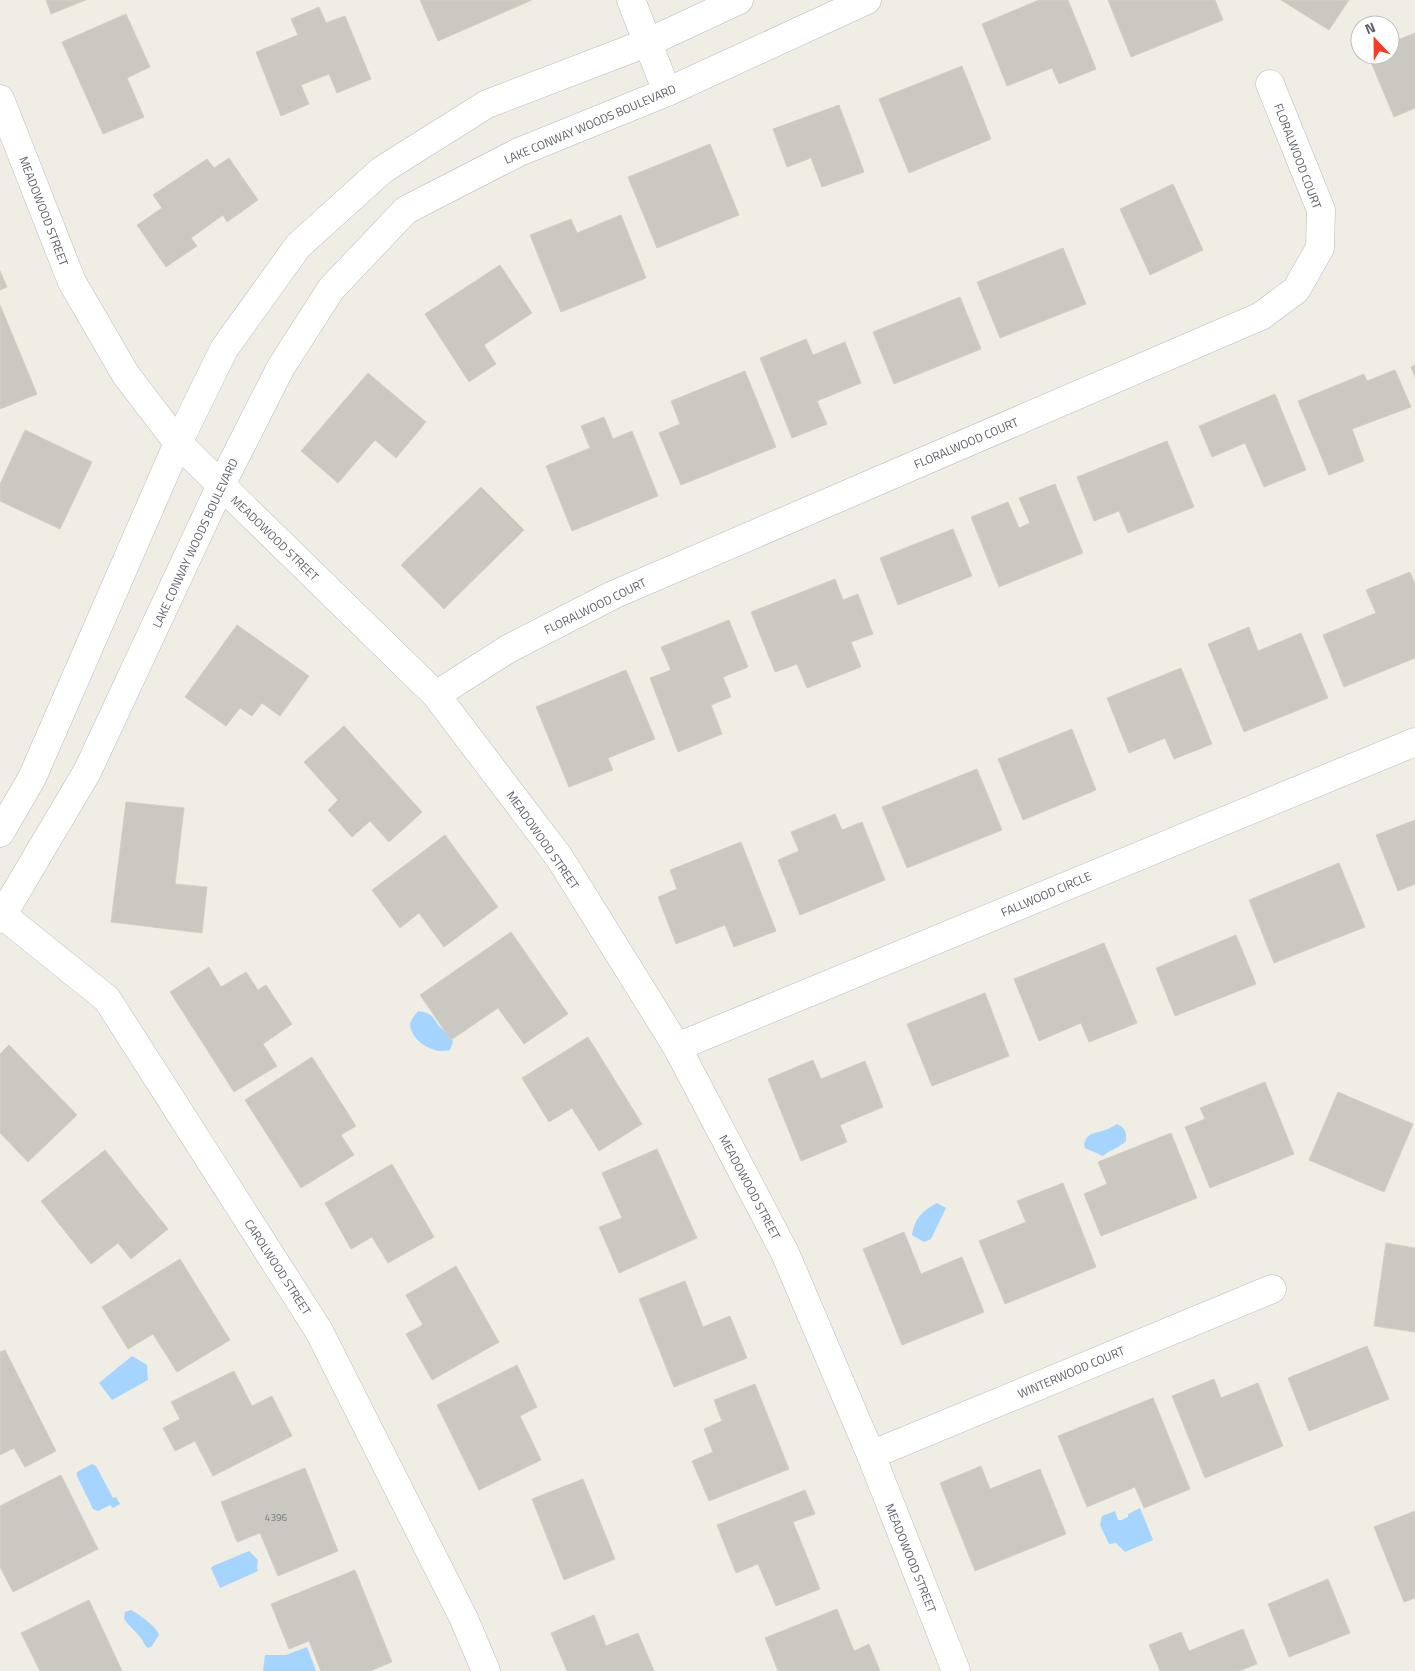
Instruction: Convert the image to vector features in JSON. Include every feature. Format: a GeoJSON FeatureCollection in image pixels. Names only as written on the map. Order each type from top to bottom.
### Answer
{"type":"FeatureCollection","features":[{"type":"Feature","properties":{"kind":"street"},"geometry":{"type":"LineString","coordinates":[[631,0],[667,92]]}},
{"type":"Feature","properties":{"kind":"street"},"geometry":{"type":"LineString","coordinates":[[0,833],[32,778],[178,443],[224,349],[298,246],[382,170],[487,104],[649,42],[740,0]]}},
{"type":"Feature","properties":{"kind":"street","name":"LAKE CONWAY WOODS BOULEVARD"},"geometry":{"type":"LineString","coordinates":[[1,915],[87,772],[221,485],[281,367],[331,289],[406,210],[519,152],[667,92],[867,0]]}},
{"type":"Feature","properties":{"kind":"street","name":"FLORALWOOD COURT"},"geometry":{"type":"LineString","coordinates":[[436,695],[508,649],[613,595],[1261,316],[1296,290],[1320,248],[1321,210],[1270,84]]}},
{"type":"Feature","properties":{"kind":"street","name":"MEADOWOOD STREET"},"geometry":{"type":"LineString","coordinates":[[0,99],[72,282],[126,375],[178,443],[436,695],[559,857],[677,1047],[785,1253],[871,1455],[956,1671]]}},
{"type":"Feature","properties":{"kind":"street","name":"FALLWOOD CIRCLE"},"geometry":{"type":"LineString","coordinates":[[677,1047],[1415,742]]}},
{"type":"Feature","properties":{"kind":"street","name":"CAROLWOOD STREET"},"geometry":{"type":"LineString","coordinates":[[1,915],[107,999],[314,1322],[382,1453],[464,1619],[486,1671]]}},
{"type":"Feature","properties":{"kind":"street","name":"WINTERWOOD COURT"},"geometry":{"type":"LineString","coordinates":[[871,1455],[1272,1289]]}},
{"type":"Feature","properties":{"kind":"water"},"geometry":{"type":"Polygon","coordinates":[[[418,1011],[432,1016],[449,1035],[453,1042],[450,1050],[438,1051],[431,1049],[415,1037],[410,1025],[418,1011]]]}},
{"type":"Feature","properties":{"kind":"water"},"geometry":{"type":"Polygon","coordinates":[[[1117,1124],[1126,1133],[1126,1141],[1124,1143],[1103,1156],[1085,1148],[1084,1144],[1090,1135],[1117,1124]]]}},
{"type":"Feature","properties":{"kind":"water"},"geometry":{"type":"Polygon","coordinates":[[[937,1203],[946,1208],[931,1239],[924,1242],[912,1235],[913,1229],[920,1216],[937,1203]]]}},
{"type":"Feature","properties":{"kind":"water"},"geometry":{"type":"Polygon","coordinates":[[[132,1356],[147,1365],[148,1380],[112,1400],[99,1383],[132,1356]]]}},
{"type":"Feature","properties":{"kind":"water"},"geometry":{"type":"Polygon","coordinates":[[[92,1464],[96,1466],[113,1498],[116,1497],[120,1504],[113,1508],[110,1505],[98,1511],[93,1509],[77,1476],[77,1472],[92,1464]]]}},
{"type":"Feature","properties":{"kind":"water"},"geometry":{"type":"Polygon","coordinates":[[[1140,1508],[1153,1540],[1125,1552],[1116,1543],[1109,1544],[1100,1525],[1102,1516],[1115,1511],[1118,1520],[1122,1520],[1128,1517],[1128,1514],[1140,1508]]]}},
{"type":"Feature","properties":{"kind":"water"},"geometry":{"type":"Polygon","coordinates":[[[249,1551],[258,1560],[258,1571],[220,1588],[211,1568],[249,1551]]]}},
{"type":"Feature","properties":{"kind":"water"},"geometry":{"type":"Polygon","coordinates":[[[131,1610],[148,1621],[158,1632],[159,1635],[152,1646],[148,1648],[124,1619],[125,1612],[131,1610]]]}},
{"type":"Feature","properties":{"kind":"water"},"geometry":{"type":"Polygon","coordinates":[[[307,1647],[316,1671],[263,1671],[265,1655],[286,1655],[307,1647]]]}},
{"type":"Feature","properties":{"kind":"building"},"geometry":{"type":"Polygon","coordinates":[[[46,0],[86,0],[51,14],[46,0]]]}},
{"type":"Feature","properties":{"kind":"building"},"geometry":{"type":"Polygon","coordinates":[[[420,0],[532,0],[438,41],[420,0]]]}},
{"type":"Feature","properties":{"kind":"building"},"geometry":{"type":"Polygon","coordinates":[[[1039,0],[1068,0],[1096,69],[1059,84],[1052,68],[1007,86],[982,24],[1039,0]]]}},
{"type":"Feature","properties":{"kind":"building"},"geometry":{"type":"Polygon","coordinates":[[[1108,0],[1215,0],[1223,20],[1131,57],[1108,0]]]}},
{"type":"Feature","properties":{"kind":"building"},"geometry":{"type":"Polygon","coordinates":[[[1281,0],[1349,0],[1329,30],[1281,0]]]}},
{"type":"Feature","properties":{"kind":"building"},"geometry":{"type":"Polygon","coordinates":[[[319,7],[326,23],[345,16],[371,79],[337,93],[329,74],[301,85],[309,104],[281,116],[256,52],[298,35],[291,19],[319,7]]]}},
{"type":"Feature","properties":{"kind":"building"},"geometry":{"type":"Polygon","coordinates":[[[126,14],[150,67],[127,78],[144,117],[103,134],[62,42],[126,14]]]}},
{"type":"Feature","properties":{"kind":"building"},"geometry":{"type":"Polygon","coordinates":[[[1415,33],[1415,108],[1394,117],[1372,65],[1400,65],[1400,39],[1415,33]]]}},
{"type":"Feature","properties":{"kind":"building"},"geometry":{"type":"Polygon","coordinates":[[[962,66],[991,139],[909,173],[879,99],[962,66]]]}},
{"type":"Feature","properties":{"kind":"building"},"geometry":{"type":"Polygon","coordinates":[[[839,105],[864,172],[822,187],[811,158],[787,167],[773,129],[839,105]]]}},
{"type":"Feature","properties":{"kind":"building"},"geometry":{"type":"Polygon","coordinates":[[[710,144],[739,215],[657,248],[628,177],[710,144]]]}},
{"type":"Feature","properties":{"kind":"building"},"geometry":{"type":"Polygon","coordinates":[[[229,158],[258,200],[227,222],[223,215],[191,238],[197,246],[166,267],[137,225],[162,208],[153,195],[207,159],[214,168],[229,158]]]}},
{"type":"Feature","properties":{"kind":"building"},"geometry":{"type":"Polygon","coordinates":[[[1173,184],[1203,250],[1150,275],[1120,209],[1173,184]]]}},
{"type":"Feature","properties":{"kind":"building"},"geometry":{"type":"Polygon","coordinates":[[[621,215],[646,278],[561,312],[530,235],[571,219],[577,233],[621,215]]]}},
{"type":"Feature","properties":{"kind":"building"},"geometry":{"type":"Polygon","coordinates":[[[1063,248],[1086,304],[1000,338],[977,282],[1063,248]]]}},
{"type":"Feature","properties":{"kind":"building"},"geometry":{"type":"Polygon","coordinates":[[[500,265],[532,313],[484,345],[496,364],[469,382],[425,314],[500,265]]]}},
{"type":"Feature","properties":{"kind":"building"},"geometry":{"type":"Polygon","coordinates":[[[0,271],[7,287],[0,290],[0,271]]]}},
{"type":"Feature","properties":{"kind":"building"},"geometry":{"type":"Polygon","coordinates":[[[960,297],[981,349],[894,384],[873,332],[960,297]]]}},
{"type":"Feature","properties":{"kind":"building"},"geometry":{"type":"Polygon","coordinates":[[[0,305],[37,394],[0,409],[0,305]]]}},
{"type":"Feature","properties":{"kind":"building"},"geometry":{"type":"Polygon","coordinates":[[[806,339],[813,355],[845,342],[861,383],[817,401],[827,424],[792,438],[760,358],[806,339]]]}},
{"type":"Feature","properties":{"kind":"building"},"geometry":{"type":"Polygon","coordinates":[[[1415,365],[1415,377],[1411,367],[1415,365]]]}},
{"type":"Feature","properties":{"kind":"building"},"geometry":{"type":"Polygon","coordinates":[[[1395,370],[1411,407],[1352,429],[1364,461],[1329,475],[1298,401],[1364,374],[1367,381],[1395,370]]]}},
{"type":"Feature","properties":{"kind":"building"},"geometry":{"type":"Polygon","coordinates":[[[745,371],[776,447],[681,485],[659,433],[680,424],[671,401],[745,371]]]}},
{"type":"Feature","properties":{"kind":"building"},"geometry":{"type":"Polygon","coordinates":[[[368,373],[426,422],[396,458],[375,440],[338,483],[301,451],[368,373]]]}},
{"type":"Feature","properties":{"kind":"building"},"geometry":{"type":"Polygon","coordinates":[[[1275,394],[1306,470],[1264,487],[1245,443],[1212,457],[1199,426],[1275,394]]]}},
{"type":"Feature","properties":{"kind":"building"},"geometry":{"type":"Polygon","coordinates":[[[604,417],[613,439],[632,431],[658,496],[572,531],[546,466],[590,448],[581,426],[604,417]]]}},
{"type":"Feature","properties":{"kind":"building"},"geometry":{"type":"Polygon","coordinates":[[[25,430],[92,462],[60,529],[0,501],[0,484],[25,430]]]}},
{"type":"Feature","properties":{"kind":"building"},"geometry":{"type":"Polygon","coordinates":[[[1167,441],[1194,507],[1128,533],[1119,511],[1094,521],[1077,477],[1167,441]]]}},
{"type":"Feature","properties":{"kind":"building"},"geometry":{"type":"Polygon","coordinates":[[[1055,484],[1083,553],[999,587],[971,517],[1008,502],[1019,528],[1030,523],[1019,498],[1055,484]]]}},
{"type":"Feature","properties":{"kind":"building"},"geometry":{"type":"Polygon","coordinates":[[[481,487],[524,530],[444,609],[401,565],[481,487]]]}},
{"type":"Feature","properties":{"kind":"building"},"geometry":{"type":"Polygon","coordinates":[[[953,529],[972,576],[898,605],[880,558],[953,529]]]}},
{"type":"Feature","properties":{"kind":"building"},"geometry":{"type":"Polygon","coordinates":[[[1410,572],[1415,584],[1415,658],[1344,687],[1323,635],[1376,613],[1366,590],[1410,572]]]}},
{"type":"Feature","properties":{"kind":"building"},"geometry":{"type":"Polygon","coordinates":[[[835,579],[843,600],[858,594],[873,634],[851,642],[861,667],[807,688],[797,664],[775,672],[751,612],[835,579]]]}},
{"type":"Feature","properties":{"kind":"building"},"geometry":{"type":"Polygon","coordinates":[[[729,620],[748,667],[723,677],[731,697],[711,705],[722,734],[678,752],[650,678],[671,670],[661,647],[729,620]]]}},
{"type":"Feature","properties":{"kind":"building"},"geometry":{"type":"Polygon","coordinates":[[[237,625],[309,676],[280,716],[262,703],[252,716],[240,708],[226,726],[185,697],[237,625]]]}},
{"type":"Feature","properties":{"kind":"building"},"geometry":{"type":"Polygon","coordinates":[[[1249,627],[1258,651],[1301,633],[1328,698],[1244,732],[1208,644],[1249,627]]]}},
{"type":"Feature","properties":{"kind":"building"},"geometry":{"type":"Polygon","coordinates":[[[1181,668],[1212,744],[1174,759],[1165,738],[1129,753],[1107,698],[1181,668]]]}},
{"type":"Feature","properties":{"kind":"building"},"geometry":{"type":"Polygon","coordinates":[[[626,670],[655,739],[608,758],[613,770],[569,787],[536,707],[626,670]]]}},
{"type":"Feature","properties":{"kind":"building"},"geometry":{"type":"Polygon","coordinates":[[[344,726],[422,812],[389,842],[370,821],[352,837],[328,810],[338,800],[304,762],[344,726]]]}},
{"type":"Feature","properties":{"kind":"building"},"geometry":{"type":"Polygon","coordinates":[[[1072,729],[1096,790],[1023,820],[998,759],[1072,729]]]}},
{"type":"Feature","properties":{"kind":"building"},"geometry":{"type":"Polygon","coordinates":[[[977,769],[1002,830],[907,868],[882,807],[977,769]]]}},
{"type":"Feature","properties":{"kind":"building"},"geometry":{"type":"Polygon","coordinates":[[[126,802],[184,808],[175,884],[207,887],[202,933],[111,922],[126,802]]]}},
{"type":"Feature","properties":{"kind":"building"},"geometry":{"type":"Polygon","coordinates":[[[835,814],[842,830],[862,822],[885,880],[800,915],[778,860],[799,851],[791,832],[835,814]]]}},
{"type":"Feature","properties":{"kind":"building"},"geometry":{"type":"Polygon","coordinates":[[[1415,820],[1415,884],[1398,891],[1376,835],[1415,820]]]}},
{"type":"Feature","properties":{"kind":"building"},"geometry":{"type":"Polygon","coordinates":[[[445,835],[498,907],[444,947],[419,913],[400,928],[372,890],[445,835]]]}},
{"type":"Feature","properties":{"kind":"building"},"geometry":{"type":"Polygon","coordinates":[[[741,842],[776,931],[734,947],[725,925],[676,944],[658,897],[677,889],[670,870],[741,842]]]}},
{"type":"Feature","properties":{"kind":"building"},"geometry":{"type":"Polygon","coordinates":[[[1339,863],[1365,927],[1274,963],[1249,900],[1339,863]]]}},
{"type":"Feature","properties":{"kind":"building"},"geometry":{"type":"Polygon","coordinates":[[[511,932],[568,1014],[524,1044],[498,1008],[451,1040],[420,995],[511,932]]]}},
{"type":"Feature","properties":{"kind":"building"},"geometry":{"type":"Polygon","coordinates":[[[1236,935],[1256,984],[1175,1016],[1156,968],[1236,935]]]}},
{"type":"Feature","properties":{"kind":"building"},"geometry":{"type":"Polygon","coordinates":[[[1104,943],[1137,1023],[1089,1042],[1081,1023],[1039,1041],[1014,979],[1104,943]]]}},
{"type":"Feature","properties":{"kind":"building"},"geometry":{"type":"Polygon","coordinates":[[[209,967],[221,987],[246,972],[258,990],[266,985],[292,1024],[263,1044],[277,1066],[234,1092],[170,992],[209,967]]]}},
{"type":"Feature","properties":{"kind":"building"},"geometry":{"type":"Polygon","coordinates":[[[985,993],[1009,1056],[932,1086],[907,1024],[985,993]]]}},
{"type":"Feature","properties":{"kind":"building"},"geometry":{"type":"Polygon","coordinates":[[[588,1037],[642,1124],[599,1151],[572,1108],[549,1122],[522,1078],[588,1037]]]}},
{"type":"Feature","properties":{"kind":"building"},"geometry":{"type":"Polygon","coordinates":[[[9,1045],[77,1115],[28,1162],[0,1133],[0,1054],[9,1045]]]}},
{"type":"Feature","properties":{"kind":"building"},"geometry":{"type":"Polygon","coordinates":[[[312,1057],[356,1126],[341,1135],[354,1155],[301,1188],[245,1100],[312,1057]]]}},
{"type":"Feature","properties":{"kind":"building"},"geometry":{"type":"Polygon","coordinates":[[[813,1060],[821,1079],[865,1061],[883,1107],[840,1125],[847,1142],[801,1161],[768,1079],[813,1060]]]}},
{"type":"Feature","properties":{"kind":"building"},"geometry":{"type":"Polygon","coordinates":[[[1265,1082],[1294,1154],[1210,1188],[1185,1127],[1205,1119],[1200,1108],[1265,1082]]]}},
{"type":"Feature","properties":{"kind":"building"},"geometry":{"type":"Polygon","coordinates":[[[1338,1092],[1413,1124],[1384,1192],[1309,1160],[1338,1092]]]}},
{"type":"Feature","properties":{"kind":"building"},"geometry":{"type":"Polygon","coordinates":[[[1171,1133],[1197,1198],[1101,1236],[1084,1194],[1107,1184],[1098,1162],[1171,1133]]]}},
{"type":"Feature","properties":{"kind":"building"},"geometry":{"type":"Polygon","coordinates":[[[657,1149],[697,1238],[619,1273],[599,1227],[622,1218],[602,1173],[657,1149]]]}},
{"type":"Feature","properties":{"kind":"building"},"geometry":{"type":"Polygon","coordinates":[[[105,1150],[168,1229],[131,1259],[118,1243],[91,1264],[41,1201],[105,1150]]]}},
{"type":"Feature","properties":{"kind":"building"},"geometry":{"type":"Polygon","coordinates":[[[392,1164],[434,1237],[388,1263],[372,1237],[351,1249],[325,1203],[392,1164]]]}},
{"type":"Feature","properties":{"kind":"building"},"geometry":{"type":"Polygon","coordinates":[[[1063,1183],[1096,1267],[1005,1304],[979,1241],[1026,1222],[1017,1201],[1063,1183]]]}},
{"type":"Feature","properties":{"kind":"building"},"geometry":{"type":"Polygon","coordinates":[[[904,1232],[921,1274],[962,1257],[984,1312],[902,1345],[863,1249],[904,1232]]]}},
{"type":"Feature","properties":{"kind":"building"},"geometry":{"type":"Polygon","coordinates":[[[1386,1243],[1415,1248],[1415,1332],[1374,1326],[1386,1243]]]}},
{"type":"Feature","properties":{"kind":"building"},"geometry":{"type":"Polygon","coordinates":[[[180,1259],[230,1340],[177,1372],[153,1334],[128,1349],[102,1307],[180,1259]]]}},
{"type":"Feature","properties":{"kind":"building"},"geometry":{"type":"Polygon","coordinates":[[[456,1266],[499,1342],[432,1380],[406,1334],[423,1325],[406,1295],[456,1266]]]}},
{"type":"Feature","properties":{"kind":"building"},"geometry":{"type":"Polygon","coordinates":[[[685,1281],[703,1327],[730,1316],[747,1358],[674,1387],[639,1299],[685,1281]]]}},
{"type":"Feature","properties":{"kind":"building"},"geometry":{"type":"Polygon","coordinates":[[[1367,1346],[1389,1399],[1309,1431],[1288,1378],[1367,1346]]]}},
{"type":"Feature","properties":{"kind":"building"},"geometry":{"type":"Polygon","coordinates":[[[5,1350],[56,1451],[25,1467],[14,1448],[0,1455],[0,1352],[5,1350]]]}},
{"type":"Feature","properties":{"kind":"building"},"geometry":{"type":"Polygon","coordinates":[[[517,1365],[537,1407],[520,1416],[541,1460],[479,1490],[437,1405],[517,1365]]]}},
{"type":"Feature","properties":{"kind":"building"},"geometry":{"type":"Polygon","coordinates":[[[234,1371],[252,1406],[272,1396],[292,1436],[213,1476],[195,1441],[175,1451],[163,1428],[180,1419],[171,1402],[234,1371]]]}},
{"type":"Feature","properties":{"kind":"building"},"geometry":{"type":"Polygon","coordinates":[[[1214,1379],[1221,1398],[1258,1383],[1283,1446],[1205,1478],[1172,1396],[1214,1379]]]}},
{"type":"Feature","properties":{"kind":"building"},"geometry":{"type":"Polygon","coordinates":[[[755,1384],[789,1469],[709,1501],[692,1461],[713,1452],[704,1429],[722,1421],[714,1400],[755,1384]]]}},
{"type":"Feature","properties":{"kind":"building"},"geometry":{"type":"Polygon","coordinates":[[[1153,1398],[1190,1489],[1144,1508],[1135,1487],[1087,1507],[1058,1436],[1153,1398]]]}},
{"type":"Feature","properties":{"kind":"building"},"geometry":{"type":"Polygon","coordinates":[[[981,1466],[990,1489],[1040,1469],[1066,1534],[975,1571],[940,1483],[981,1466]]]}},
{"type":"Feature","properties":{"kind":"building"},"geometry":{"type":"Polygon","coordinates":[[[305,1468],[338,1551],[278,1576],[260,1533],[237,1542],[221,1502],[305,1468]]]}},
{"type":"Feature","properties":{"kind":"building"},"geometry":{"type":"Polygon","coordinates":[[[61,1475],[98,1549],[13,1592],[0,1567],[0,1506],[61,1475]]]}},
{"type":"Feature","properties":{"kind":"building"},"geometry":{"type":"Polygon","coordinates":[[[583,1479],[615,1559],[564,1580],[532,1499],[583,1479]]]}},
{"type":"Feature","properties":{"kind":"building"},"geometry":{"type":"Polygon","coordinates":[[[805,1490],[815,1514],[793,1522],[820,1589],[776,1606],[758,1564],[736,1573],[717,1525],[805,1490]]]}},
{"type":"Feature","properties":{"kind":"building"},"geometry":{"type":"Polygon","coordinates":[[[1415,1511],[1415,1598],[1404,1602],[1374,1527],[1415,1511]]]}},
{"type":"Feature","properties":{"kind":"building"},"geometry":{"type":"Polygon","coordinates":[[[355,1570],[392,1662],[370,1671],[321,1671],[309,1641],[289,1649],[271,1604],[355,1570]]]}},
{"type":"Feature","properties":{"kind":"building"},"geometry":{"type":"Polygon","coordinates":[[[1328,1579],[1350,1633],[1289,1657],[1268,1604],[1328,1579]]]}},
{"type":"Feature","properties":{"kind":"building"},"geometry":{"type":"Polygon","coordinates":[[[89,1600],[122,1671],[40,1671],[21,1633],[89,1600]]]}},
{"type":"Feature","properties":{"kind":"building"},"geometry":{"type":"Polygon","coordinates":[[[837,1609],[854,1651],[869,1644],[880,1671],[778,1671],[765,1638],[837,1609]]]}},
{"type":"Feature","properties":{"kind":"building"},"geometry":{"type":"Polygon","coordinates":[[[594,1615],[606,1646],[638,1633],[654,1671],[567,1671],[551,1633],[594,1615]]]}},
{"type":"Feature","properties":{"kind":"building"},"geometry":{"type":"Polygon","coordinates":[[[1243,1629],[1257,1664],[1239,1671],[1160,1671],[1149,1645],[1181,1632],[1189,1651],[1243,1629]]]}}]}
